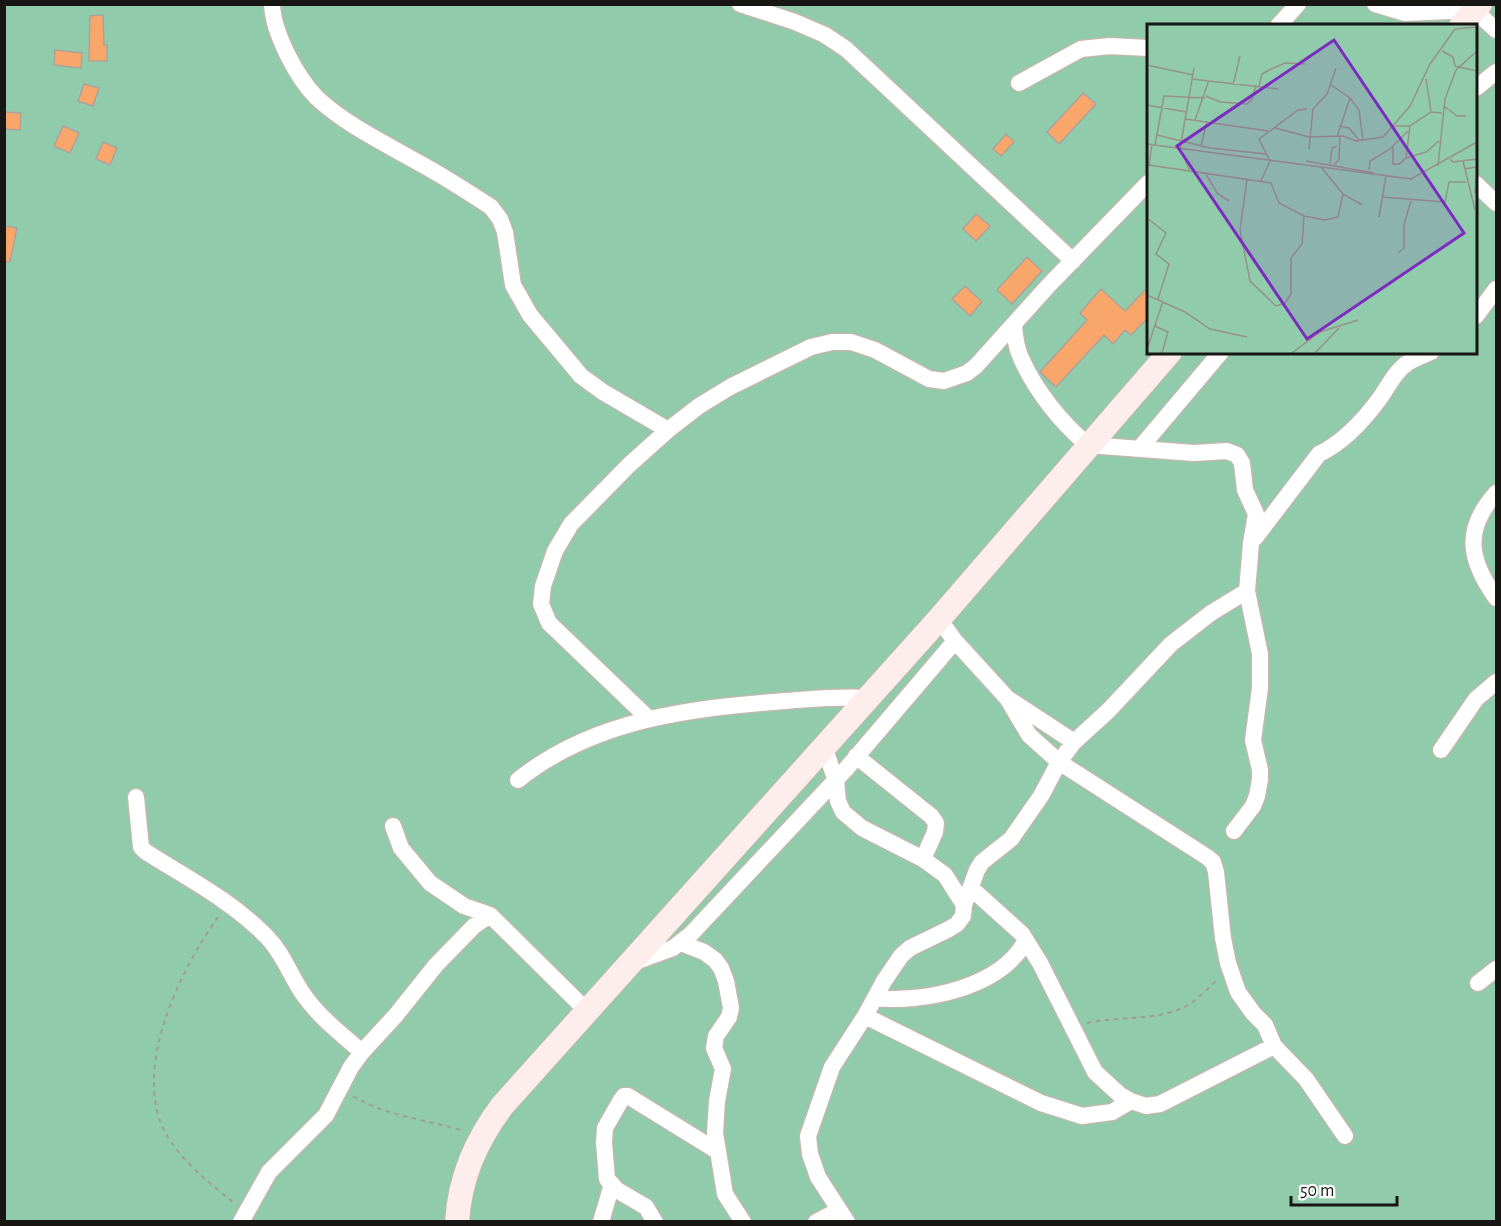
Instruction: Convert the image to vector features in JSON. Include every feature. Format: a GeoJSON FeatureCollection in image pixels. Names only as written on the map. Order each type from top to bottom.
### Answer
{"type":"FeatureCollection","features":[{"type":"Feature","properties":{"kind":"street"},"geometry":{"type":"LineString","coordinates":[[272,4],[282,42],[300,76],[316,97],[336,113],[491,207],[500,219],[505,232],[513,285],[530,315],[581,375],[603,392],[668,430]]}},
{"type":"Feature","properties":{"kind":"street"},"geometry":{"type":"LineString","coordinates":[[740,4],[825,34],[846,49],[1073,261]]}},
{"type":"Feature","properties":{"kind":"street"},"geometry":{"type":"LineString","coordinates":[[1280,24],[1298,4]]}},
{"type":"Feature","properties":{"kind":"street"},"geometry":{"type":"LineString","coordinates":[[1375,4],[1405,13],[1472,13],[1497,30]]}},
{"type":"Feature","properties":{"kind":"street"},"geometry":{"type":"LineString","coordinates":[[1018,83],[1081,49],[1110,46],[1147,48]]}},
{"type":"Feature","properties":{"kind":"street"},"geometry":{"type":"LineString","coordinates":[[1477,87],[1497,72]]}},
{"type":"Feature","properties":{"kind":"street"},"geometry":{"type":"LineString","coordinates":[[648,718],[549,622],[541,604],[543,586],[555,551],[571,524],[629,465],[699,406],[730,387],[811,347],[832,342],[851,342],[875,350],[930,378],[944,381],[968,373],[1147,185]]}},
{"type":"Feature","properties":{"kind":"street"},"geometry":{"type":"LineString","coordinates":[[1477,185],[1497,203]]}},
{"type":"Feature","properties":{"kind":"street"},"geometry":{"type":"LineString","coordinates":[[1477,315],[1497,289]]}},
{"type":"Feature","properties":{"kind":"street"},"geometry":{"type":"LineString","coordinates":[[1014,326],[1021,359],[1038,389],[1074,434],[1088,445],[1194,453],[1227,451],[1237,455],[1242,463],[1245,490],[1256,514],[1247,591],[1260,654],[1260,688],[1253,740],[1260,779],[1253,806],[1234,831]]}},
{"type":"Feature","properties":{"kind":"street"},"geometry":{"type":"LineString","coordinates":[[457,1221],[466,1171],[481,1136],[502,1106],[939,619],[1168,354]]}},
{"type":"Feature","properties":{"kind":"street"},"geometry":{"type":"LineString","coordinates":[[1140,448],[1219,354]]}},
{"type":"Feature","properties":{"kind":"street"},"geometry":{"type":"LineString","coordinates":[[1251,543],[1312,460],[1334,447],[1373,408],[1401,368],[1426,354]]}},
{"type":"Feature","properties":{"kind":"street"},"geometry":{"type":"LineString","coordinates":[[1497,494],[1486,506],[1476,525],[1474,540],[1480,573],[1497,598]]}},
{"type":"Feature","properties":{"kind":"street"},"geometry":{"type":"LineString","coordinates":[[816,1221],[843,1216],[818,1177],[810,1154],[808,1136],[832,1067],[901,956],[910,948],[957,924],[963,916],[964,905],[982,862],[1011,839],[1074,742],[1108,711],[1171,644],[1211,613],[1247,591]]}},
{"type":"Feature","properties":{"kind":"street"},"geometry":{"type":"LineString","coordinates":[[939,619],[1007,698],[1029,735],[1059,762],[1213,862],[1228,963],[1238,992],[1265,1025],[1274,1046],[1306,1079],[1345,1136]]}},
{"type":"Feature","properties":{"kind":"street"},"geometry":{"type":"LineString","coordinates":[[628,964],[681,943],[836,781],[956,641]]}},
{"type":"Feature","properties":{"kind":"street"},"geometry":{"type":"LineString","coordinates":[[1441,750],[1476,699],[1497,682]]}},
{"type":"Feature","properties":{"kind":"street"},"geometry":{"type":"LineString","coordinates":[[518,780],[544,760],[572,745],[648,718],[723,706],[840,696],[868,698]]}},
{"type":"Feature","properties":{"kind":"street"},"geometry":{"type":"LineString","coordinates":[[1007,698],[1074,742]]}},
{"type":"Feature","properties":{"kind":"street"},"geometry":{"type":"LineString","coordinates":[[824,747],[836,781],[838,801],[843,812],[851,821],[923,859],[945,875],[964,905]]}},
{"type":"Feature","properties":{"kind":"street"},"geometry":{"type":"LineString","coordinates":[[856,756],[931,816],[936,823],[935,832],[923,859]]}},
{"type":"Feature","properties":{"kind":"street"},"geometry":{"type":"LineString","coordinates":[[135,797],[141,847],[227,904],[268,937],[284,958],[302,993],[316,1010],[362,1052]]}},
{"type":"Feature","properties":{"kind":"street"},"geometry":{"type":"LineString","coordinates":[[393,826],[401,848],[430,883],[464,906],[490,915],[588,1011]]}},
{"type":"Feature","properties":{"kind":"street"},"geometry":{"type":"LineString","coordinates":[[971,888],[1015,926],[1026,940],[1095,1072],[1120,1095],[1131,1101],[1146,1106],[1161,1104],[1274,1046]]}},
{"type":"Feature","properties":{"kind":"street"},"geometry":{"type":"LineString","coordinates":[[244,1216],[269,1172],[326,1115],[362,1052],[396,1015],[436,964],[474,926],[490,915]]}},
{"type":"Feature","properties":{"kind":"street"},"geometry":{"type":"LineString","coordinates":[[875,998],[906,999],[977,983],[993,975],[1009,962],[1021,950],[1026,940]]}},
{"type":"Feature","properties":{"kind":"street"},"geometry":{"type":"LineString","coordinates":[[681,943],[704,952],[715,960],[726,981],[731,1008],[729,1017],[716,1036],[714,1048],[723,1069],[716,1114],[717,1151],[725,1194],[743,1221]]}},
{"type":"Feature","properties":{"kind":"street"},"geometry":{"type":"LineString","coordinates":[[1478,982],[1497,969]]}},
{"type":"Feature","properties":{"kind":"street"},"geometry":{"type":"LineString","coordinates":[[865,1016],[1041,1103],[1082,1116],[1112,1112],[1131,1101]]}},
{"type":"Feature","properties":{"kind":"street"},"geometry":{"type":"LineString","coordinates":[[655,1221],[646,1207],[617,1190],[607,1179],[605,1128],[624,1096],[628,1096],[717,1151]]}},
{"type":"Feature","properties":{"kind":"street"},"geometry":{"type":"LineString","coordinates":[[601,1221],[612,1184]]}},
{"type":"Feature","properties":{"kind":"path"},"geometry":{"type":"LineString","coordinates":[[227,904],[212,924],[177,991],[155,1052],[153,1082],[163,1126],[181,1154],[244,1216]]}},
{"type":"Feature","properties":{"kind":"path"},"geometry":{"type":"LineString","coordinates":[[1070,1026],[1094,1021],[1156,1016],[1181,1009],[1198,998],[1215,982],[1228,963]]}},
{"type":"Feature","properties":{"kind":"path"},"geometry":{"type":"LineString","coordinates":[[340,1088],[368,1105],[481,1136]]}},
{"type":"Feature","properties":{"kind":"green space"},"geometry":{"type":"Polygon","coordinates":[[[5,5],[1496,5],[1496,1221],[5,1221],[5,5]]]}},
{"type":"Feature","properties":{"kind":"building"},"geometry":{"type":"Polygon","coordinates":[[[103,15],[107,61],[89,61],[90,16],[103,15]]]}},
{"type":"Feature","properties":{"kind":"building"},"geometry":{"type":"Polygon","coordinates":[[[55,50],[82,53],[81,68],[54,65],[55,50]]]}},
{"type":"Feature","properties":{"kind":"building"},"geometry":{"type":"Polygon","coordinates":[[[84,84],[99,88],[93,106],[78,101],[84,84]]]}},
{"type":"Feature","properties":{"kind":"building"},"geometry":{"type":"Polygon","coordinates":[[[1083,93],[1096,104],[1059,144],[1047,132],[1083,93]]]}},
{"type":"Feature","properties":{"kind":"building"},"geometry":{"type":"Polygon","coordinates":[[[4,112],[21,113],[20,130],[4,129],[4,112]]]}},
{"type":"Feature","properties":{"kind":"building"},"geometry":{"type":"Polygon","coordinates":[[[63,126],[79,133],[70,153],[54,146],[63,126]]]}},
{"type":"Feature","properties":{"kind":"building"},"geometry":{"type":"Polygon","coordinates":[[[1006,134],[1014,142],[1001,156],[993,149],[1006,134]]]}},
{"type":"Feature","properties":{"kind":"building"},"geometry":{"type":"Polygon","coordinates":[[[103,142],[117,148],[110,165],[96,159],[103,142]]]}},
{"type":"Feature","properties":{"kind":"building"},"geometry":{"type":"Polygon","coordinates":[[[976,214],[990,226],[976,241],[963,229],[976,214]]]}},
{"type":"Feature","properties":{"kind":"building"},"geometry":{"type":"Polygon","coordinates":[[[4,226],[17,228],[10,262],[4,262],[4,226]]]}},
{"type":"Feature","properties":{"kind":"building"},"geometry":{"type":"Polygon","coordinates":[[[1027,257],[1042,271],[1012,304],[997,290],[1027,257]]]}},
{"type":"Feature","properties":{"kind":"building"},"geometry":{"type":"Polygon","coordinates":[[[965,286],[982,302],[970,316],[952,299],[965,286]]]}},
{"type":"Feature","properties":{"kind":"building"},"geometry":{"type":"Polygon","coordinates":[[[1147,288],[1147,319],[1131,335],[1125,330],[1113,344],[1104,335],[1056,387],[1040,372],[1087,320],[1080,313],[1101,289],[1125,311],[1147,288]]]}}]}
